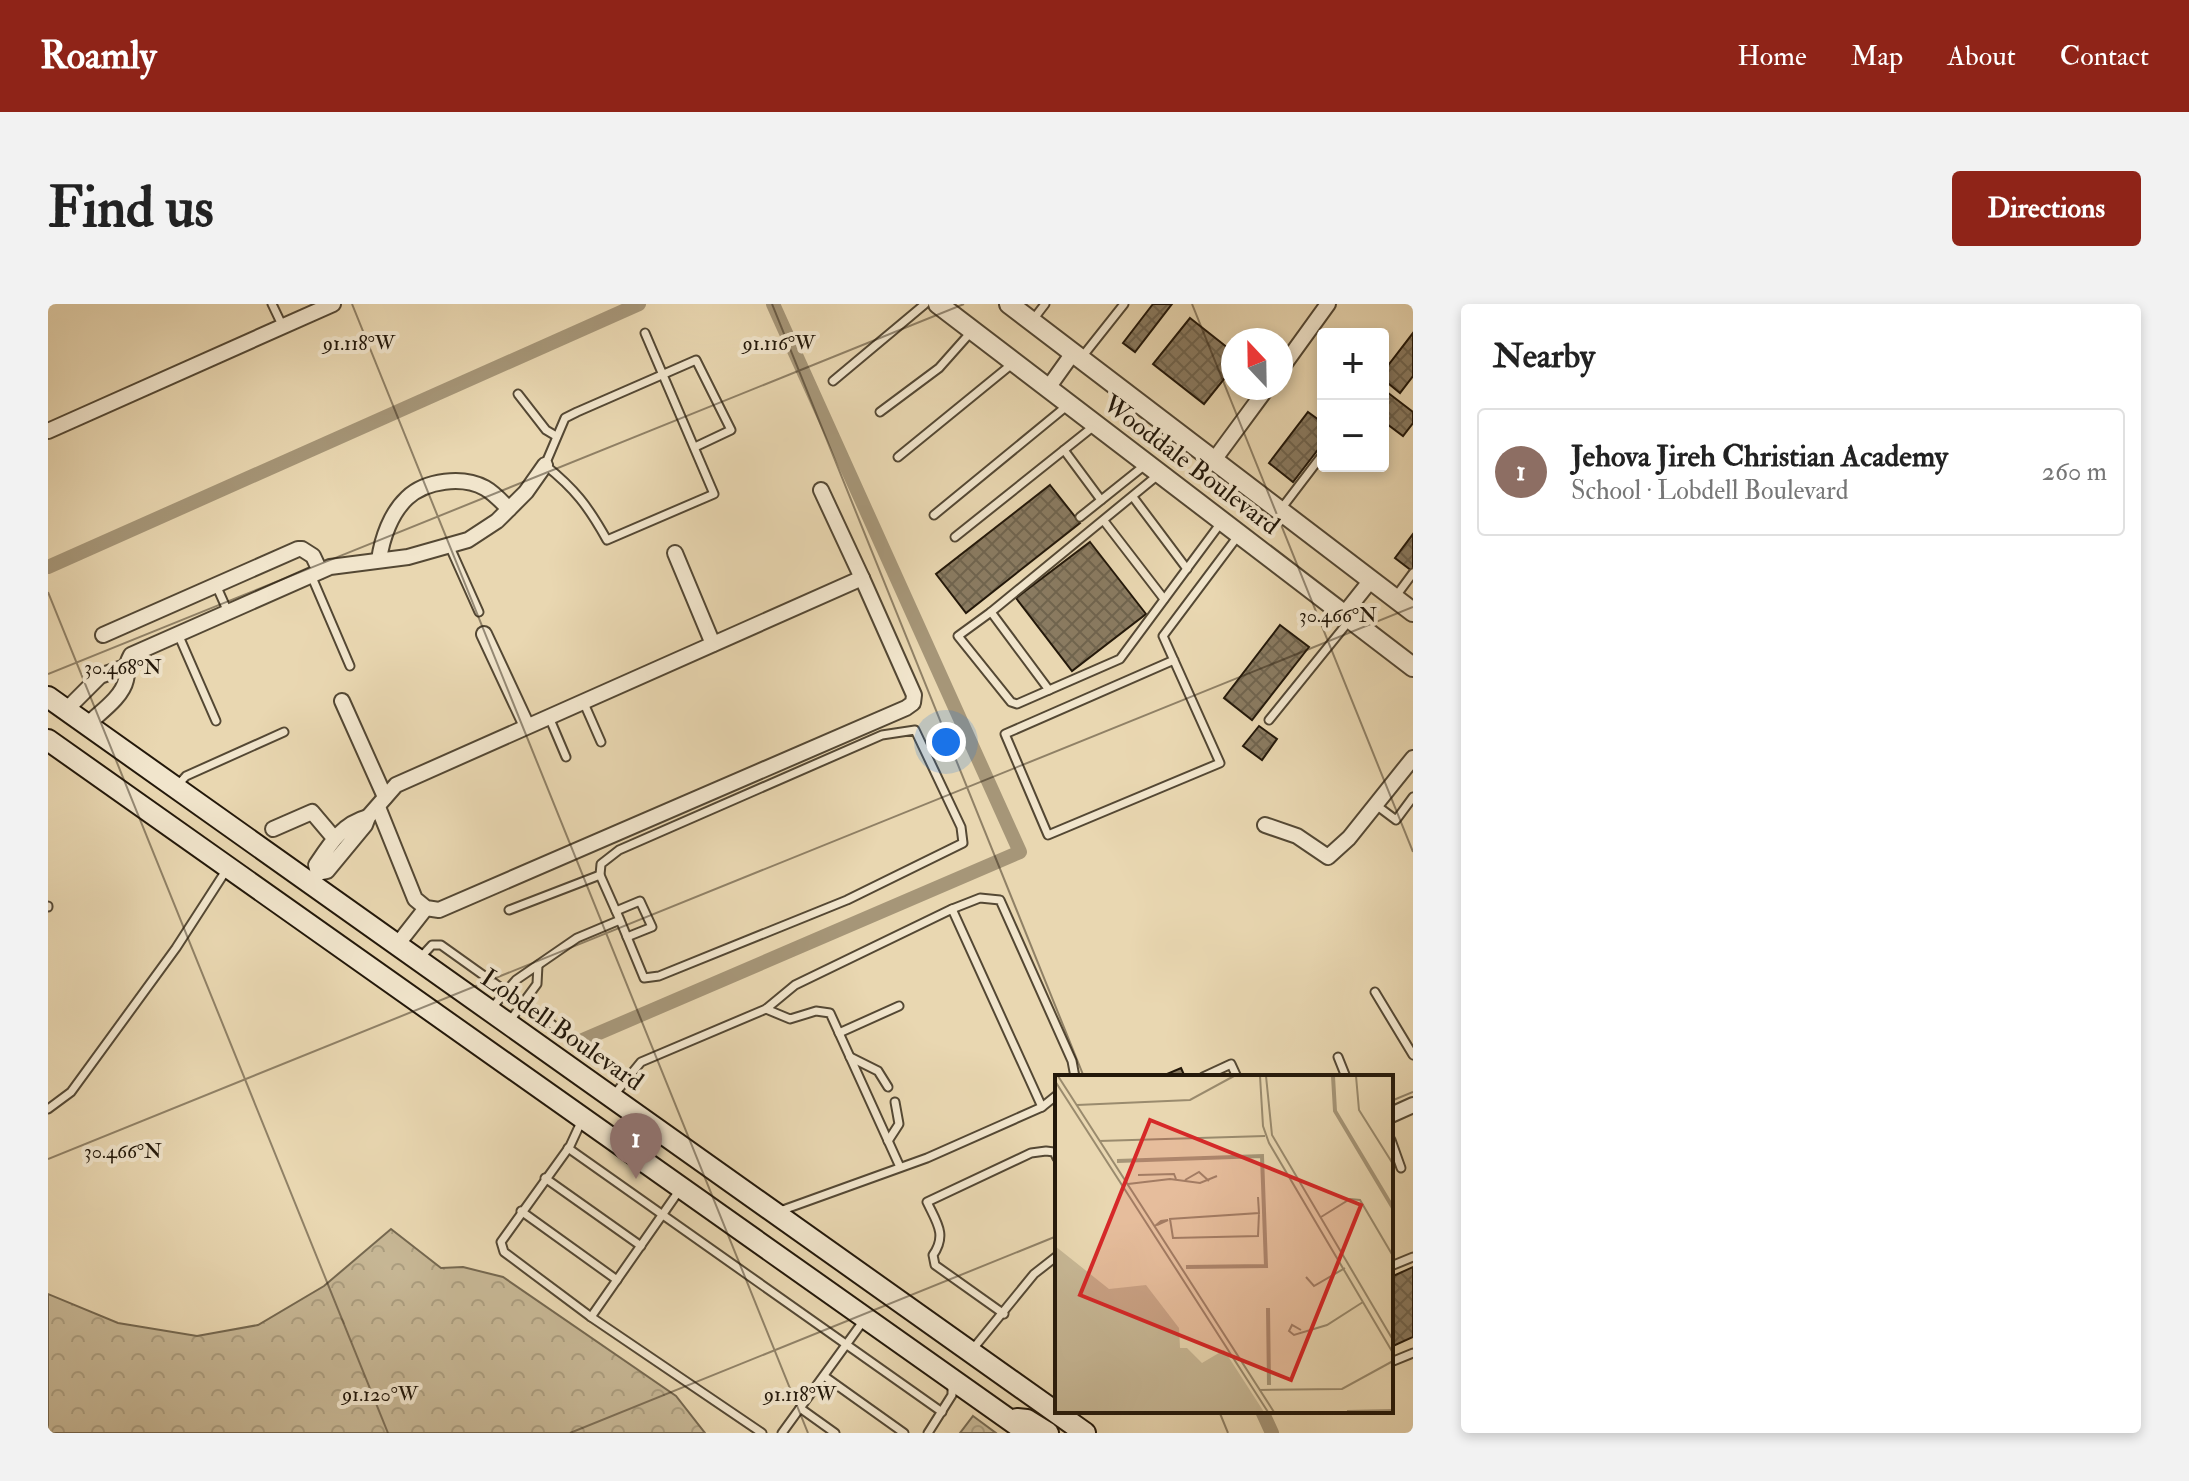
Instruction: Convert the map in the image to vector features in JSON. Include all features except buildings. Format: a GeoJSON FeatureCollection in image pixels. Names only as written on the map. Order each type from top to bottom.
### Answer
{"type":"FeatureCollection","features":[{"type":"Feature","properties":{"kind":"main road","name":"Lobdell Boulevard"},"geometry":{"type":"LineString","coordinates":[[48,697],[247,839],[314,878],[397,945],[1055,1412]]}},
{"type":"Feature","properties":{"kind":"main road"},"geometry":{"type":"LineString","coordinates":[[48,740],[1028,1433]]}},
{"type":"Feature","properties":{"kind":"main road"},"geometry":{"type":"LineString","coordinates":[[228,867],[247,839]]}},
{"type":"Feature","properties":{"kind":"main road"},"geometry":{"type":"LineString","coordinates":[[684,1190],[706,1194],[752,1223],[762,1222],[774,1213]]}},
{"type":"Feature","properties":{"kind":"main road"},"geometry":{"type":"LineString","coordinates":[[952,1380],[971,1352]]}},
{"type":"Feature","properties":{"kind":"main road","name":"Lobdell Boulevard"},"geometry":{"type":"LineString","coordinates":[[1057,1413],[1085,1433]]}},
{"type":"Feature","properties":{"kind":"main road"},"geometry":{"type":"LineString","coordinates":[[1009,1419],[1027,1420],[1048,1433]]}},
{"type":"Feature","properties":{"kind":"street"},"geometry":{"type":"LineString","coordinates":[[48,431],[333,304]]}},
{"type":"Feature","properties":{"kind":"street","name":"Wooddale Boulevard"},"geometry":{"type":"LineString","coordinates":[[938,304],[1413,667]]}},
{"type":"Feature","properties":{"kind":"street","name":"Wooddale Boulevard"},"geometry":{"type":"LineString","coordinates":[[1009,304],[1413,612]]}},
{"type":"Feature","properties":{"kind":"street"},"geometry":{"type":"LineString","coordinates":[[1293,352],[1328,304]]}},
{"type":"Feature","properties":{"kind":"street"},"geometry":{"type":"LineString","coordinates":[[1048,388],[1077,356]]}},
{"type":"Feature","properties":{"kind":"street"},"geometry":{"type":"LineString","coordinates":[[1214,460],[1258,400]]}},
{"type":"Feature","properties":{"kind":"street"},"geometry":{"type":"LineString","coordinates":[[87,725],[119,694],[127,679],[125,667],[131,655],[330,567],[408,557],[468,540],[497,521],[526,492],[545,465]]}},
{"type":"Feature","properties":{"kind":"street"},"geometry":{"type":"LineString","coordinates":[[379,560],[381,542],[391,520],[408,496],[436,483],[456,481],[486,489],[509,509]]}},
{"type":"Feature","properties":{"kind":"street"},"geometry":{"type":"LineString","coordinates":[[342,701],[377,807],[415,899],[426,908],[439,910],[906,708],[913,703],[914,695],[821,490]]}},
{"type":"Feature","properties":{"kind":"street"},"geometry":{"type":"LineString","coordinates":[[103,635],[302,549],[313,556],[315,573]]}},
{"type":"Feature","properties":{"kind":"street"},"geometry":{"type":"LineString","coordinates":[[675,553],[713,644]]}},
{"type":"Feature","properties":{"kind":"street"},"geometry":{"type":"LineString","coordinates":[[314,878],[327,871],[338,843],[365,825],[396,785],[862,578]]}},
{"type":"Feature","properties":{"kind":"street"},"geometry":{"type":"LineString","coordinates":[[1348,617],[1371,580]]}},
{"type":"Feature","properties":{"kind":"street"},"geometry":{"type":"LineString","coordinates":[[484,634],[527,726]]}},
{"type":"Feature","properties":{"kind":"street"},"geometry":{"type":"LineString","coordinates":[[66,710],[100,676],[125,667]]}},
{"type":"Feature","properties":{"kind":"street"},"geometry":{"type":"LineString","coordinates":[[1265,825],[1297,836],[1328,857],[1349,838],[1413,758]]}},
{"type":"Feature","properties":{"kind":"street"},"geometry":{"type":"LineString","coordinates":[[273,829],[312,812],[338,843]]}},
{"type":"Feature","properties":{"kind":"street"},"geometry":{"type":"LineString","coordinates":[[397,945],[426,908]]}},
{"type":"Feature","properties":{"kind":"street"},"geometry":{"type":"LineString","coordinates":[[1393,1114],[1413,1107]]}},
{"type":"Feature","properties":{"kind":"lane"},"geometry":{"type":"LineString","coordinates":[[272,304],[283,327]]}},
{"type":"Feature","properties":{"kind":"lane"},"geometry":{"type":"LineString","coordinates":[[833,381],[925,304]]}},
{"type":"Feature","properties":{"kind":"lane"},"geometry":{"type":"LineString","coordinates":[[1032,322],[1045,304]]}},
{"type":"Feature","properties":{"kind":"lane"},"geometry":{"type":"LineString","coordinates":[[1077,356],[1124,304]]}},
{"type":"Feature","properties":{"kind":"lane"},"geometry":{"type":"LineString","coordinates":[[880,412],[939,368],[972,330]]}},
{"type":"Feature","properties":{"kind":"lane"},"geometry":{"type":"LineString","coordinates":[[645,333],[663,374],[695,447],[714,494],[607,540],[572,486],[545,465],[565,418],[663,374],[696,360],[731,430],[695,447]]}},
{"type":"Feature","properties":{"kind":"lane"},"geometry":{"type":"LineString","coordinates":[[898,457],[1014,362]]}},
{"type":"Feature","properties":{"kind":"lane"},"geometry":{"type":"LineString","coordinates":[[518,394],[546,430],[556,436]]}},
{"type":"Feature","properties":{"kind":"lane"},"geometry":{"type":"LineString","coordinates":[[934,515],[1069,404]]}},
{"type":"Feature","properties":{"kind":"lane"},"geometry":{"type":"LineString","coordinates":[[955,537],[1096,425]]}},
{"type":"Feature","properties":{"kind":"lane"},"geometry":{"type":"LineString","coordinates":[[1064,450],[1101,500]]}},
{"type":"Feature","properties":{"kind":"lane"},"geometry":{"type":"LineString","coordinates":[[1280,511],[1317,462]]}},
{"type":"Feature","properties":{"kind":"lane"},"geometry":{"type":"LineString","coordinates":[[1154,469],[1133,497],[958,636],[1011,702],[1017,704],[1120,659],[1222,521]]}},
{"type":"Feature","properties":{"kind":"lane"},"geometry":{"type":"LineString","coordinates":[[1080,517],[1101,500],[1154,469]]}},
{"type":"Feature","properties":{"kind":"lane"},"geometry":{"type":"LineString","coordinates":[[1133,497],[1187,569]]}},
{"type":"Feature","properties":{"kind":"lane"},"geometry":{"type":"LineString","coordinates":[[1104,521],[1164,599]]}},
{"type":"Feature","properties":{"kind":"lane"},"geometry":{"type":"LineString","coordinates":[[1174,660],[1005,734],[1048,835],[1220,763],[1174,660],[1163,636],[1239,534]]}},
{"type":"Feature","properties":{"kind":"lane"},"geometry":{"type":"LineString","coordinates":[[449,545],[479,612]]}},
{"type":"Feature","properties":{"kind":"lane"},"geometry":{"type":"LineString","coordinates":[[315,573],[350,666]]}},
{"type":"Feature","properties":{"kind":"lane"},"geometry":{"type":"LineString","coordinates":[[1395,598],[1413,573]]}},
{"type":"Feature","properties":{"kind":"lane"},"geometry":{"type":"LineString","coordinates":[[216,585],[228,612]]}},
{"type":"Feature","properties":{"kind":"lane"},"geometry":{"type":"LineString","coordinates":[[991,612],[1049,690]]}},
{"type":"Feature","properties":{"kind":"lane"},"geometry":{"type":"LineString","coordinates":[[1269,720],[1348,617]]}},
{"type":"Feature","properties":{"kind":"lane"},"geometry":{"type":"LineString","coordinates":[[178,634],[216,721]]}},
{"type":"Feature","properties":{"kind":"lane"},"geometry":{"type":"LineString","coordinates":[[583,701],[601,742]]}},
{"type":"Feature","properties":{"kind":"lane"},"geometry":{"type":"LineString","coordinates":[[549,717],[566,757]]}},
{"type":"Feature","properties":{"kind":"lane"},"geometry":{"type":"LineString","coordinates":[[902,730],[915,730],[961,827],[963,843],[847,900],[659,976],[644,978],[600,875],[601,864],[619,850],[882,735],[902,730]]}},
{"type":"Feature","properties":{"kind":"lane"},"geometry":{"type":"LineString","coordinates":[[175,788],[186,776],[284,732]]}},
{"type":"Feature","properties":{"kind":"lane"},"geometry":{"type":"LineString","coordinates":[[1376,805],[1396,820],[1413,797]]}},
{"type":"Feature","properties":{"kind":"lane"},"geometry":{"type":"LineString","coordinates":[[48,1109],[71,1092],[176,948],[228,867]]}},
{"type":"Feature","properties":{"kind":"lane"},"geometry":{"type":"LineString","coordinates":[[509,910],[600,875]]}},
{"type":"Feature","properties":{"kind":"lane"},"geometry":{"type":"LineString","coordinates":[[612,1097],[641,1062],[766,1009],[795,985],[980,898],[1000,900],[1072,1061],[1075,1075]]}},
{"type":"Feature","properties":{"kind":"lane"},"geometry":{"type":"LineString","coordinates":[[616,911],[640,901],[652,927],[627,937]]}},
{"type":"Feature","properties":{"kind":"lane"},"geometry":{"type":"LineString","coordinates":[[952,909],[1042,1107]]}},
{"type":"Feature","properties":{"kind":"lane"},"geometry":{"type":"LineString","coordinates":[[489,1010],[516,980],[577,938],[620,920]]}},
{"type":"Feature","properties":{"kind":"lane"},"geometry":{"type":"LineString","coordinates":[[418,960],[432,945],[441,945],[560,1030]]}},
{"type":"Feature","properties":{"kind":"lane"},"geometry":{"type":"LineString","coordinates":[[508,1023],[537,984],[538,965]]}},
{"type":"Feature","properties":{"kind":"lane"},"geometry":{"type":"LineString","coordinates":[[1375,992],[1413,1055]]}},
{"type":"Feature","properties":{"kind":"lane"},"geometry":{"type":"LineString","coordinates":[[839,1033],[899,1006]]}},
{"type":"Feature","properties":{"kind":"lane"},"geometry":{"type":"LineString","coordinates":[[766,1009],[790,1019],[816,1011],[830,1013],[900,1167]]}},
{"type":"Feature","properties":{"kind":"lane"},"geometry":{"type":"LineString","coordinates":[[850,1057],[878,1071],[888,1087]]}},
{"type":"Feature","properties":{"kind":"lane"},"geometry":{"type":"LineString","coordinates":[[1338,1057],[1345,1075]]}},
{"type":"Feature","properties":{"kind":"lane"},"geometry":{"type":"LineString","coordinates":[[1207,1075],[1231,1064],[1236,1075]]}},
{"type":"Feature","properties":{"kind":"lane"},"geometry":{"type":"LineString","coordinates":[[774,1213],[900,1167],[1042,1107],[1055,1097]]}},
{"type":"Feature","properties":{"kind":"lane"},"geometry":{"type":"LineString","coordinates":[[888,1141],[899,1124],[895,1102]]}},
{"type":"Feature","properties":{"kind":"lane"},"geometry":{"type":"LineString","coordinates":[[583,1118],[568,1148],[501,1242],[504,1252],[591,1317],[762,1433]]}},
{"type":"Feature","properties":{"kind":"lane"},"geometry":{"type":"LineString","coordinates":[[1393,1146],[1401,1168]]}},
{"type":"Feature","properties":{"kind":"lane"},"geometry":{"type":"LineString","coordinates":[[568,1148],[942,1412]]}},
{"type":"Feature","properties":{"kind":"lane"},"geometry":{"type":"LineString","coordinates":[[1004,1314],[935,1265],[933,1255],[941,1244],[940,1230],[927,1202],[1031,1153],[1046,1151],[1055,1154]]}},
{"type":"Feature","properties":{"kind":"lane"},"geometry":{"type":"LineString","coordinates":[[545,1178],[641,1246]]}},
{"type":"Feature","properties":{"kind":"lane"},"geometry":{"type":"LineString","coordinates":[[591,1317],[662,1215],[684,1190]]}},
{"type":"Feature","properties":{"kind":"lane"},"geometry":{"type":"LineString","coordinates":[[521,1211],[617,1280]]}},
{"type":"Feature","properties":{"kind":"lane"},"geometry":{"type":"LineString","coordinates":[[1393,1265],[1413,1257]]}},
{"type":"Feature","properties":{"kind":"lane"},"geometry":{"type":"LineString","coordinates":[[971,1352],[1034,1274],[1055,1258]]}},
{"type":"Feature","properties":{"kind":"lane"},"geometry":{"type":"LineString","coordinates":[[782,1433],[866,1318]]}},
{"type":"Feature","properties":{"kind":"lane"},"geometry":{"type":"LineString","coordinates":[[1393,1361],[1413,1353]]}},
{"type":"Feature","properties":{"kind":"lane"},"geometry":{"type":"LineString","coordinates":[[824,1376],[904,1433]]}},
{"type":"Feature","properties":{"kind":"lane"},"geometry":{"type":"LineString","coordinates":[[928,1433],[952,1395],[952,1380]]}},
{"type":"Feature","properties":{"kind":"lane"},"geometry":{"type":"LineString","coordinates":[[800,1408],[835,1433]]}},
{"type":"Feature","properties":{"kind":"green space"},"geometry":{"type":"Polygon","coordinates":[[[391,1229],[441,1268],[463,1267],[503,1277],[676,1396],[705,1433],[48,1433],[48,1294],[118,1323],[197,1336],[258,1325],[324,1286],[391,1229]]]}},
{"type":"Feature","properties":{"kind":"green space"},"geometry":{"type":"Polygon","coordinates":[[[973,1416],[996,1433],[960,1433],[973,1416]]]}},
{"type":"Feature","properties":{"kind":"waterway"},"geometry":{"type":"LineString","coordinates":[[48,567],[639,304]]}},
{"type":"Feature","properties":{"kind":"waterway"},"geometry":{"type":"LineString","coordinates":[[578,1042],[1020,852],[773,304]]}},
{"type":"Feature","properties":{"kind":"waterway"},"geometry":{"type":"LineString","coordinates":[[1263,1413],[1272,1433]]}},
{"type":"Feature","properties":{"kind":"place","name":"Jehova Jireh Christian Academy"},"geometry":{"type":"Point","coordinates":[636,1179]}}]}
